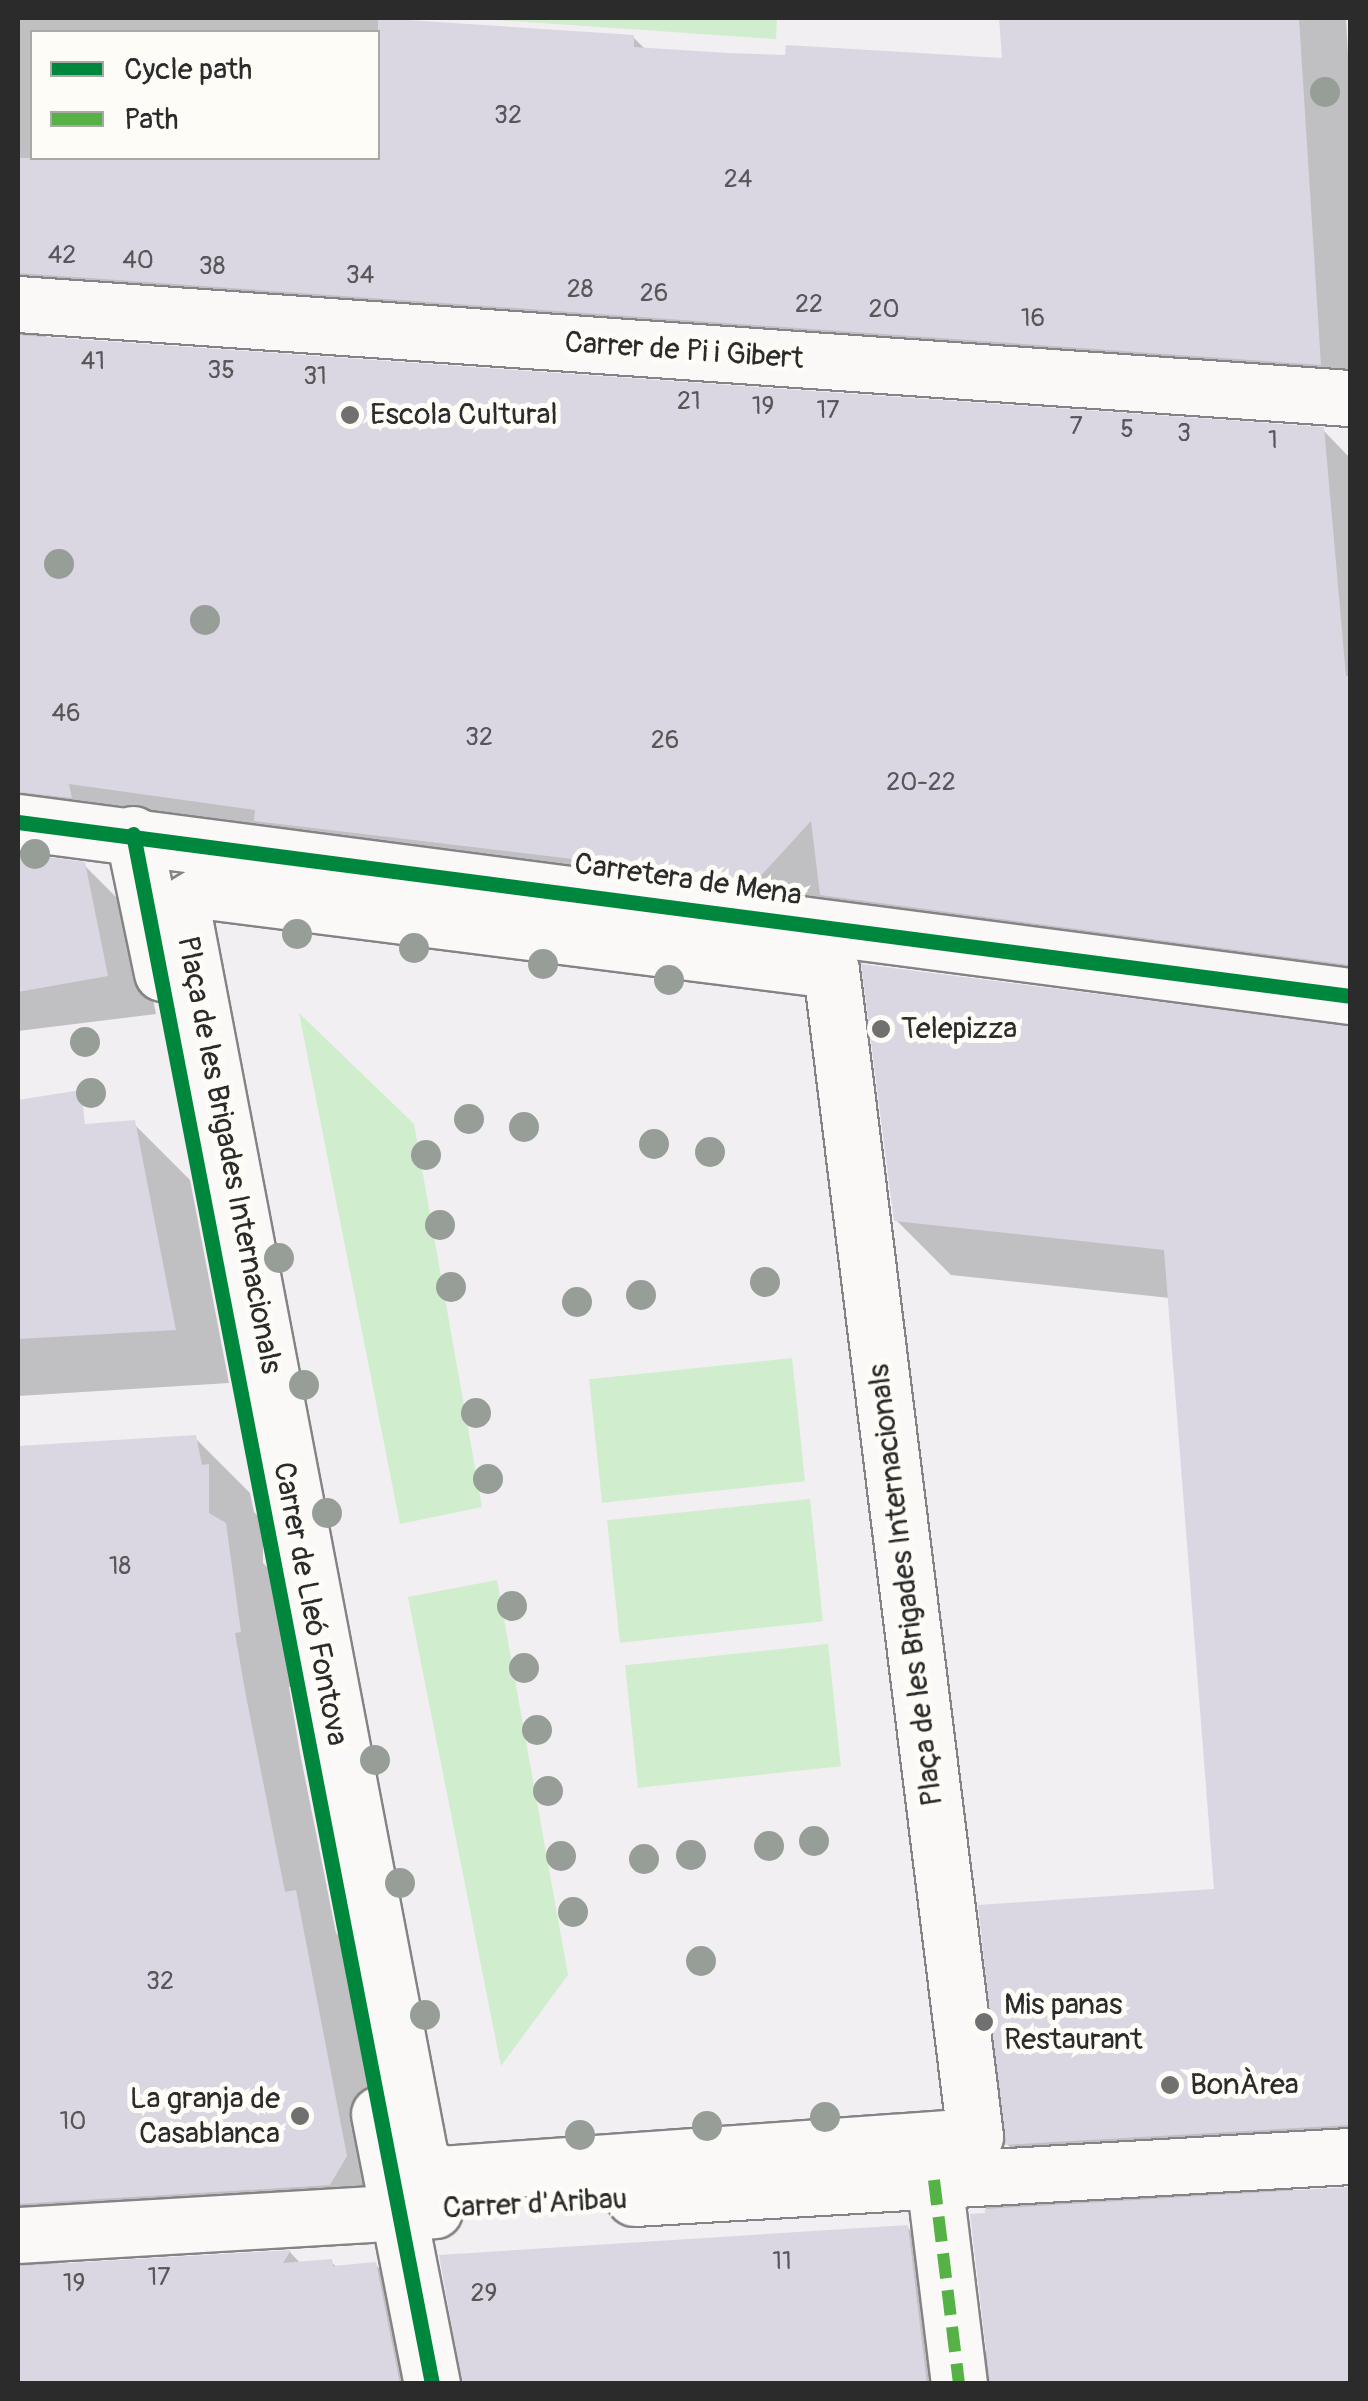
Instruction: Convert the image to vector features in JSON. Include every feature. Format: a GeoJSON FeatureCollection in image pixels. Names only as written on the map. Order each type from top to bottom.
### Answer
{"type":"FeatureCollection","features":[{"type":"Feature","properties":{"kind":"street","name":"Carrer de Pi i Gibert"},"geometry":{"type":"LineString","coordinates":[[18,304],[1350,398]]}},
{"type":"Feature","properties":{"kind":"street","name":"Carretera de Mena"},"geometry":{"type":"LineString","coordinates":[[18,822],[1350,996]]}},
{"type":"Feature","properties":{"kind":"street","name":"Carrer de Lleó Fontova"},"geometry":{"type":"LineString","coordinates":[[133,834],[432,2384]]}},
{"type":"Feature","properties":{"kind":"street","name":"Plaça de les Brigades Internacionals"},"geometry":{"type":"LineString","coordinates":[[206,890],[831,970],[973,2126],[975,2136],[480,2172],[442,2174],[421,2162],[183,913],[196,894],[206,890]]}},
{"type":"Feature","properties":{"kind":"street","name":"Carrer d'Aribau"},"geometry":{"type":"LineString","coordinates":[[18,2235],[397,2212],[936,2196],[1350,2156]]}},
{"type":"Feature","properties":{"kind":"street"},"geometry":{"type":"LineString","coordinates":[[936,2196],[959,2384]]}},
{"type":"Feature","properties":{"kind":"green space"},"geometry":{"type":"Polygon","coordinates":[[[467,18],[777,18],[776,39],[467,18]]]}},
{"type":"Feature","properties":{"kind":"green space"},"geometry":{"type":"Polygon","coordinates":[[[299,1013],[414,1124],[482,1507],[400,1524],[299,1013]]]}},
{"type":"Feature","properties":{"kind":"green space"},"geometry":{"type":"Polygon","coordinates":[[[792,1358],[805,1481],[602,1503],[589,1379],[792,1358]]]}},
{"type":"Feature","properties":{"kind":"green space"},"geometry":{"type":"Polygon","coordinates":[[[810,1499],[823,1621],[620,1643],[607,1520],[810,1499]]]}},
{"type":"Feature","properties":{"kind":"green space"},"geometry":{"type":"Polygon","coordinates":[[[497,1580],[568,1975],[501,2066],[408,1597],[497,1580]]]}},
{"type":"Feature","properties":{"kind":"green space"},"geometry":{"type":"Polygon","coordinates":[[[828,1644],[841,1766],[638,1788],[625,1665],[828,1644]]]}},
{"type":"Feature","properties":{"kind":"building"},"geometry":{"type":"Polygon","coordinates":[[[378,18],[634,35],[634,47],[785,55],[786,45],[1002,58],[999,18],[1299,18],[1321,365],[18,273],[18,158],[380,160],[378,18]]]}},
{"type":"Feature","properties":{"kind":"building"},"geometry":{"type":"Polygon","coordinates":[[[18,335],[1324,427],[1346,676],[1350,675],[1350,965],[820,895],[811,821],[756,881],[254,821],[255,810],[69,784],[72,798],[18,792],[18,335]]]}},
{"type":"Feature","properties":{"kind":"building"},"geometry":{"type":"Polygon","coordinates":[[[18,853],[85,862],[108,976],[18,992],[18,853]]]}},
{"type":"Feature","properties":{"kind":"building"},"geometry":{"type":"Polygon","coordinates":[[[861,964],[1350,1026],[1350,2125],[1004,2145],[978,1905],[1214,1889],[1164,1250],[894,1221],[861,964]]]}},
{"type":"Feature","properties":{"kind":"building"},"geometry":{"type":"Polygon","coordinates":[[[81,1090],[85,1124],[135,1120],[176,1330],[18,1339],[18,1100],[81,1090]]]}},
{"type":"Feature","properties":{"kind":"building"},"geometry":{"type":"Polygon","coordinates":[[[196,1435],[202,1465],[209,1464],[209,1513],[226,1523],[241,1632],[235,1633],[246,1696],[285,1892],[296,1890],[347,2156],[330,2185],[18,2204],[18,1446],[196,1435]]]}},
{"type":"Feature","properties":{"kind":"building"},"geometry":{"type":"Polygon","coordinates":[[[1350,2187],[1350,2384],[990,2384],[970,2214],[985,2213],[985,2209],[1350,2187]]]}},
{"type":"Feature","properties":{"kind":"building"},"geometry":{"type":"Polygon","coordinates":[[[908,2225],[927,2384],[462,2384],[439,2255],[908,2225]]]}},
{"type":"Feature","properties":{"kind":"building"},"geometry":{"type":"Polygon","coordinates":[[[291,2250],[283,2263],[332,2259],[333,2266],[376,2262],[400,2384],[18,2384],[18,2266],[291,2250]]]}},
{"type":"Feature","properties":{"kind":"marked path"},"geometry":{"type":"LineString","coordinates":[[934,2180],[959,2384]]}},
{"type":"Feature","properties":{"kind":"cycle path"},"geometry":{"type":"LineString","coordinates":[[18,822],[1350,996]]}},
{"type":"Feature","properties":{"kind":"cycle path"},"geometry":{"type":"LineString","coordinates":[[133,834],[432,2384]]}},
{"type":"Feature","properties":{"kind":"place","name":"Escola Cultural"},"geometry":{"type":"Point","coordinates":[350,415]}},
{"type":"Feature","properties":{"kind":"place","name":"Telepizza"},"geometry":{"type":"Point","coordinates":[881,1029]}},
{"type":"Feature","properties":{"kind":"place","name":"Mis panas Restaurant"},"geometry":{"type":"Point","coordinates":[984,2022]}},
{"type":"Feature","properties":{"kind":"place","name":"BonÀrea"},"geometry":{"type":"Point","coordinates":[1170,2085]}},
{"type":"Feature","properties":{"kind":"place","name":"La granja de Casablanca"},"geometry":{"type":"Point","coordinates":[300,2116]}}]}
